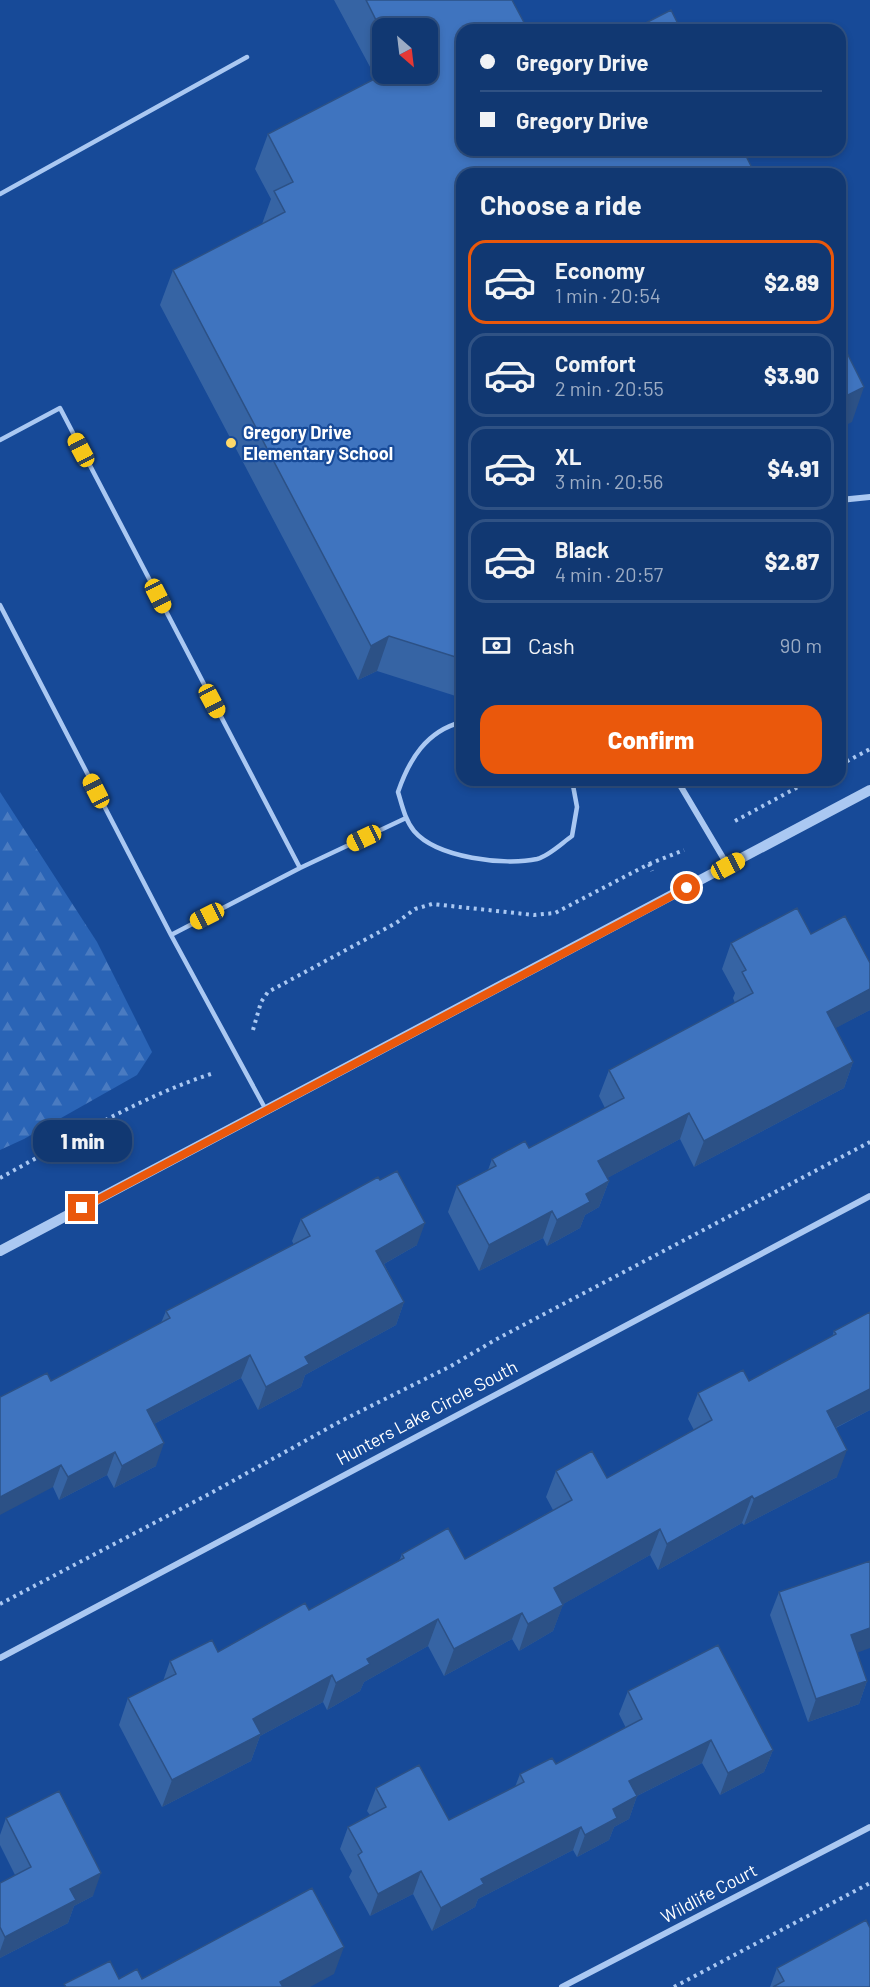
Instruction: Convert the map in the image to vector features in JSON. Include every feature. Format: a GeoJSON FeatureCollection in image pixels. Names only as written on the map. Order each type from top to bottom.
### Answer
{"type":"FeatureCollection","features":[{"type":"Feature","properties":{"kind":"street"},"geometry":{"type":"LineString","coordinates":[[846,499],[870,497]]}},
{"type":"Feature","properties":{"kind":"street"},"geometry":{"type":"LineString","coordinates":[[681,786],[728,866]]}},
{"type":"Feature","properties":{"kind":"street"},"geometry":{"type":"LineString","coordinates":[[0,1251],[870,790]]}},
{"type":"Feature","properties":{"kind":"street","name":"Hunters Lake Circle South"},"geometry":{"type":"LineString","coordinates":[[0,1658],[870,1197]]}},
{"type":"Feature","properties":{"kind":"street","name":"Wildlife Court"},"geometry":{"type":"LineString","coordinates":[[562,1987],[870,1827]]}},
{"type":"Feature","properties":{"kind":"lane"},"geometry":{"type":"LineString","coordinates":[[0,194],[248,57]]}},
{"type":"Feature","properties":{"kind":"lane"},"geometry":{"type":"LineString","coordinates":[[0,440],[60,408],[300,868]]}},
{"type":"Feature","properties":{"kind":"lane"},"geometry":{"type":"LineString","coordinates":[[0,605],[171,935],[266,1110]]}},
{"type":"Feature","properties":{"kind":"lane"},"geometry":{"type":"LineString","coordinates":[[456,724],[426,741],[407,765],[398,792],[406,818],[415,832],[436,846],[461,855],[497,861],[539,859],[572,836],[577,807],[573,786]]}},
{"type":"Feature","properties":{"kind":"lane"},"geometry":{"type":"LineString","coordinates":[[171,935],[300,868],[406,818]]}},
{"type":"Feature","properties":{"kind":"path"},"geometry":{"type":"LineString","coordinates":[[846,762],[870,749]]}},
{"type":"Feature","properties":{"kind":"path"},"geometry":{"type":"LineString","coordinates":[[0,1604],[870,1142]]}},
{"type":"Feature","properties":{"kind":"path"},"geometry":{"type":"LineString","coordinates":[[675,1987],[870,1883]]}},
{"type":"Feature","properties":{"kind":"green space"},"geometry":{"type":"Polygon","coordinates":[[[0,792],[97,942],[152,1052],[137,1075],[24,1139],[0,1150],[0,792]]]}},
{"type":"Feature","properties":{"kind":"building"},"geometry":{"type":"Polygon","coordinates":[[[366,0],[512,0],[525,24],[456,24],[456,156],[746,156],[752,168],[456,168],[456,657],[389,636],[371,646],[173,270],[285,212],[274,191],[293,182],[268,134],[372,80],[372,84],[438,84],[438,18],[375,18],[366,0]]]}},
{"type":"Feature","properties":{"kind":"building"},"geometry":{"type":"Polygon","coordinates":[[[671,10],[678,24],[644,24],[671,10]]]}},
{"type":"Feature","properties":{"kind":"building"},"geometry":{"type":"Polygon","coordinates":[[[846,351],[864,387],[846,396],[846,351]]]}},
{"type":"Feature","properties":{"kind":"building"},"geometry":{"type":"Polygon","coordinates":[[[797,908],[811,934],[845,916],[870,963],[870,989],[827,1012],[853,1062],[704,1141],[689,1113],[598,1161],[609,1181],[586,1194],[590,1202],[557,1220],[552,1211],[489,1245],[457,1186],[496,1166],[492,1159],[525,1141],[529,1148],[624,1098],[609,1070],[753,993],[742,972],[746,970],[731,943],[797,908]]]}},
{"type":"Feature","properties":{"kind":"building"},"geometry":{"type":"Polygon","coordinates":[[[397,1171],[425,1223],[376,1251],[404,1302],[305,1357],[309,1364],[266,1387],[250,1355],[147,1410],[164,1443],[122,1466],[115,1452],[68,1477],[61,1465],[0,1497],[0,1397],[47,1373],[51,1381],[170,1318],[166,1311],[310,1236],[301,1219],[378,1177],[380,1180],[397,1171]]]}},
{"type":"Feature","properties":{"kind":"building"},"geometry":{"type":"Polygon","coordinates":[[[870,1312],[870,1389],[827,1411],[847,1450],[754,1499],[752,1496],[667,1544],[660,1529],[554,1588],[563,1605],[528,1624],[522,1613],[454,1649],[438,1619],[367,1659],[370,1664],[336,1683],[332,1675],[253,1719],[261,1734],[172,1780],[128,1698],[176,1674],[170,1661],[212,1640],[218,1652],[305,1603],[309,1610],[404,1558],[402,1554],[448,1528],[465,1559],[572,1500],[556,1471],[592,1451],[607,1478],[712,1420],[698,1393],[743,1370],[749,1381],[836,1334],[834,1331],[870,1312]]]}},
{"type":"Feature","properties":{"kind":"building"},"geometry":{"type":"Polygon","coordinates":[[[870,1561],[870,1628],[851,1635],[867,1681],[816,1699],[779,1592],[870,1561]]]}},
{"type":"Feature","properties":{"kind":"building"},"geometry":{"type":"Polygon","coordinates":[[[718,1645],[773,1750],[728,1773],[711,1740],[629,1781],[637,1796],[613,1809],[617,1818],[585,1835],[581,1827],[481,1879],[484,1884],[441,1908],[421,1871],[378,1894],[358,1855],[362,1852],[348,1827],[386,1807],[376,1788],[419,1765],[449,1820],[524,1782],[520,1774],[552,1758],[556,1764],[642,1719],[628,1691],[718,1645]]]}},
{"type":"Feature","properties":{"kind":"building"},"geometry":{"type":"Polygon","coordinates":[[[59,1791],[101,1873],[70,1889],[76,1900],[5,1937],[0,1927],[0,1883],[31,1867],[6,1818],[59,1791]]]}},
{"type":"Feature","properties":{"kind":"building"},"geometry":{"type":"Polygon","coordinates":[[[312,1888],[344,1947],[280,1982],[283,1987],[66,1987],[64,1984],[110,1961],[119,1979],[137,1969],[142,1979],[312,1888]]]}},
{"type":"Feature","properties":{"kind":"building"},"geometry":{"type":"Polygon","coordinates":[[[866,1920],[870,1928],[870,1987],[773,1987],[784,1981],[777,1968],[866,1920]]]}},
{"type":"Feature","properties":{"kind":"place","name":"Gregory Drive Elementary School"},"geometry":{"type":"Point","coordinates":[231,443]}},
{"type":"Feature","properties":{"kind":"route"},"geometry":{"type":"LineString","coordinates":[[82,1208],[687,888]]}}]}
